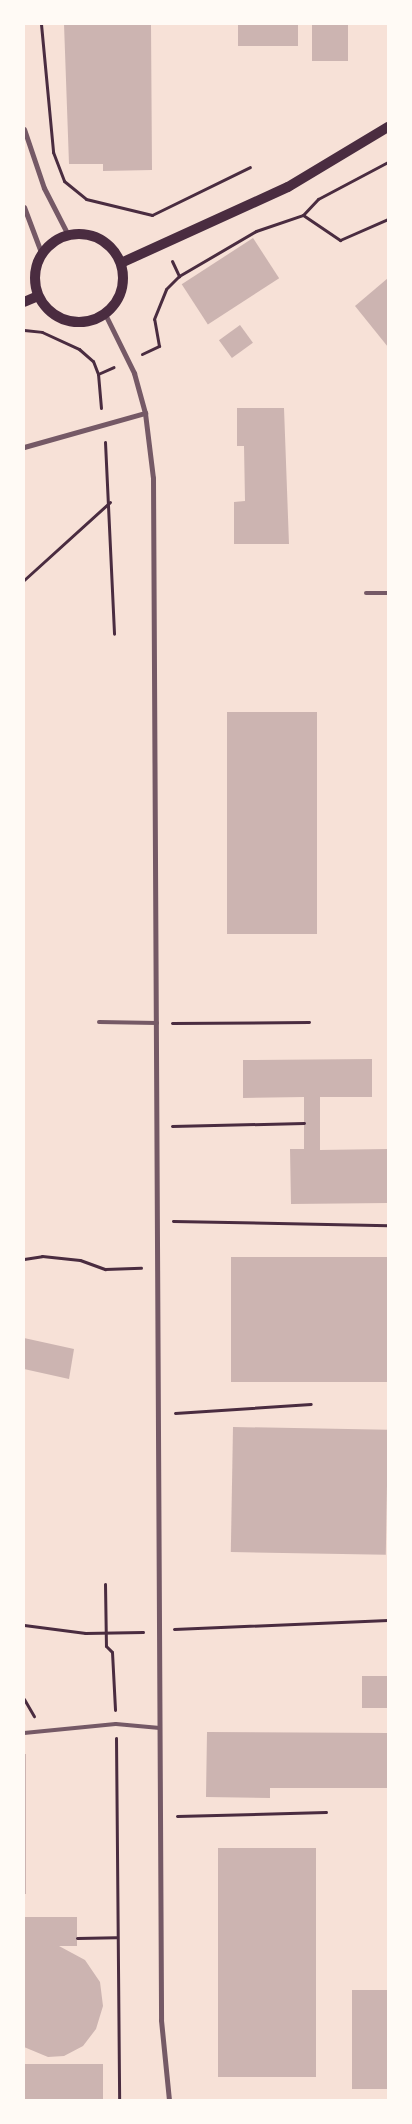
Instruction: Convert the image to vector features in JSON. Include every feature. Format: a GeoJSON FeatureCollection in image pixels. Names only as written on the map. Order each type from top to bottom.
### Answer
{"type":"FeatureCollection","features":[{"type":"Feature","properties":{"kind":"main road"},"geometry":{"type":"LineString","coordinates":[[121,263],[288,187],[388,127]]}},
{"type":"Feature","properties":{"kind":"main road"},"geometry":{"type":"LineString","coordinates":[[68,235],[94,236],[106,242],[121,263],[122,291],[105,314],[75,322],[47,309],[38,296],[36,268],[42,255],[68,235]]}},
{"type":"Feature","properties":{"kind":"main road"},"geometry":{"type":"LineString","coordinates":[[24,302],[38,296]]}},
{"type":"Feature","properties":{"kind":"street"},"geometry":{"type":"LineString","coordinates":[[24,129],[44,188],[68,235]]}},
{"type":"Feature","properties":{"kind":"street"},"geometry":{"type":"LineString","coordinates":[[24,207],[42,255]]}},
{"type":"Feature","properties":{"kind":"street"},"geometry":{"type":"LineString","coordinates":[[105,314],[128,359],[145,413],[153,478],[157,1023],[156,1268],[161,1632],[162,2020],[169,2100]]}},
{"type":"Feature","properties":{"kind":"street"},"geometry":{"type":"LineString","coordinates":[[24,447],[145,413]]}},
{"type":"Feature","properties":{"kind":"lane"},"geometry":{"type":"LineString","coordinates":[[366,592],[388,593]]}},
{"type":"Feature","properties":{"kind":"lane"},"geometry":{"type":"LineString","coordinates":[[99,1022],[157,1023]]}},
{"type":"Feature","properties":{"kind":"lane"},"geometry":{"type":"LineString","coordinates":[[24,1733],[116,1724],[160,1728]]}},
{"type":"Feature","properties":{"kind":"path"},"geometry":{"type":"LineString","coordinates":[[41,24],[53,152],[64,181],[86,199],[152,215],[250,167]]}},
{"type":"Feature","properties":{"kind":"path"},"geometry":{"type":"LineString","coordinates":[[159,346],[156,308],[179,276],[256,231],[303,215],[318,199],[388,162]]}},
{"type":"Feature","properties":{"kind":"path"},"geometry":{"type":"LineString","coordinates":[[303,215],[340,240],[388,219]]}},
{"type":"Feature","properties":{"kind":"path"},"geometry":{"type":"LineString","coordinates":[[24,330],[42,332],[79,349],[93,361],[98,374],[110,502],[114,634]]}},
{"type":"Feature","properties":{"kind":"path"},"geometry":{"type":"LineString","coordinates":[[98,374],[128,359]]}},
{"type":"Feature","properties":{"kind":"path"},"geometry":{"type":"LineString","coordinates":[[24,580],[110,502]]}},
{"type":"Feature","properties":{"kind":"path"},"geometry":{"type":"LineString","coordinates":[[157,1023],[309,1022]]}},
{"type":"Feature","properties":{"kind":"path"},"geometry":{"type":"LineString","coordinates":[[156,1126],[304,1123]]}},
{"type":"Feature","properties":{"kind":"path"},"geometry":{"type":"LineString","coordinates":[[157,1221],[388,1225]]}},
{"type":"Feature","properties":{"kind":"path"},"geometry":{"type":"LineString","coordinates":[[24,1259],[42,1256],[80,1260],[105,1269],[156,1268]]}},
{"type":"Feature","properties":{"kind":"path"},"geometry":{"type":"LineString","coordinates":[[159,1414],[311,1404]]}},
{"type":"Feature","properties":{"kind":"path"},"geometry":{"type":"LineString","coordinates":[[105,1584],[106,1646],[112,1652],[116,1724],[116,1937],[119,2100]]}},
{"type":"Feature","properties":{"kind":"path"},"geometry":{"type":"LineString","coordinates":[[24,1624],[105,1633],[161,1632],[186,1626],[388,1620]]}},
{"type":"Feature","properties":{"kind":"path"},"geometry":{"type":"LineString","coordinates":[[162,1817],[326,1812]]}},
{"type":"Feature","properties":{"kind":"path"},"geometry":{"type":"LineString","coordinates":[[77,1938],[116,1937]]}},
{"type":"Feature","properties":{"kind":"building"},"geometry":{"type":"Polygon","coordinates":[[[64,24],[151,24],[152,170],[103,171],[103,164],[69,164],[64,24]]]}},
{"type":"Feature","properties":{"kind":"building"},"geometry":{"type":"Polygon","coordinates":[[[238,24],[298,24],[298,46],[238,46],[238,24]]]}},
{"type":"Feature","properties":{"kind":"building"},"geometry":{"type":"Polygon","coordinates":[[[312,24],[348,24],[348,61],[312,61],[312,24]]]}},
{"type":"Feature","properties":{"kind":"building"},"geometry":{"type":"Polygon","coordinates":[[[253,238],[279,278],[208,325],[182,284],[253,238]]]}},
{"type":"Feature","properties":{"kind":"building"},"geometry":{"type":"Polygon","coordinates":[[[388,278],[388,347],[355,306],[388,278]]]}},
{"type":"Feature","properties":{"kind":"building"},"geometry":{"type":"Polygon","coordinates":[[[240,325],[253,343],[232,358],[219,340],[240,325]]]}},
{"type":"Feature","properties":{"kind":"building"},"geometry":{"type":"Polygon","coordinates":[[[237,408],[284,408],[289,544],[234,544],[234,502],[245,501],[244,446],[237,446],[237,408]]]}},
{"type":"Feature","properties":{"kind":"building"},"geometry":{"type":"Polygon","coordinates":[[[227,712],[317,712],[317,934],[227,934],[227,712]]]}},
{"type":"Feature","properties":{"kind":"building"},"geometry":{"type":"Polygon","coordinates":[[[372,1059],[372,1097],[320,1097],[320,1150],[388,1149],[388,1203],[291,1204],[290,1149],[304,1149],[304,1097],[243,1098],[243,1060],[372,1059]]]}},
{"type":"Feature","properties":{"kind":"building"},"geometry":{"type":"Polygon","coordinates":[[[231,1257],[388,1257],[388,1382],[231,1382],[231,1257]]]}},
{"type":"Feature","properties":{"kind":"building"},"geometry":{"type":"Polygon","coordinates":[[[24,1338],[74,1349],[69,1379],[24,1369],[24,1338]]]}},
{"type":"Feature","properties":{"kind":"building"},"geometry":{"type":"Polygon","coordinates":[[[233,1427],[388,1430],[386,1555],[231,1552],[233,1427]]]}},
{"type":"Feature","properties":{"kind":"building"},"geometry":{"type":"Polygon","coordinates":[[[362,1676],[388,1676],[388,1708],[362,1708],[362,1676]]]}},
{"type":"Feature","properties":{"kind":"building"},"geometry":{"type":"Polygon","coordinates":[[[207,1732],[388,1733],[388,1788],[270,1788],[270,1798],[206,1797],[207,1732]]]}},
{"type":"Feature","properties":{"kind":"building"},"geometry":{"type":"Polygon","coordinates":[[[24,1754],[26,1754],[26,1894],[24,1894],[24,1754]]]}},
{"type":"Feature","properties":{"kind":"building"},"geometry":{"type":"Polygon","coordinates":[[[218,1848],[316,1848],[316,2077],[218,2077],[218,1848]]]}},
{"type":"Feature","properties":{"kind":"building"},"geometry":{"type":"Polygon","coordinates":[[[24,1917],[77,1917],[77,1946],[59,1946],[85,1960],[100,1982],[103,2006],[96,2029],[83,2046],[64,2056],[48,2057],[24,2047],[24,1917]]]}},
{"type":"Feature","properties":{"kind":"building"},"geometry":{"type":"Polygon","coordinates":[[[352,1990],[388,1990],[388,2089],[352,2089],[352,1990]]]}},
{"type":"Feature","properties":{"kind":"building"},"geometry":{"type":"Polygon","coordinates":[[[24,2064],[103,2064],[103,2100],[24,2100],[24,2064]]]}}]}
